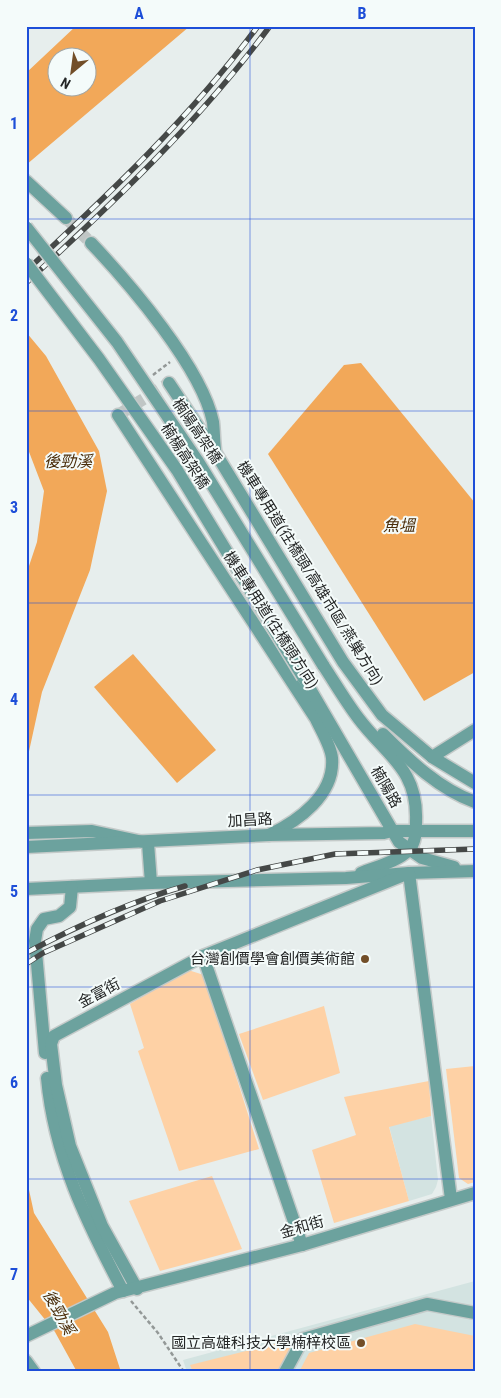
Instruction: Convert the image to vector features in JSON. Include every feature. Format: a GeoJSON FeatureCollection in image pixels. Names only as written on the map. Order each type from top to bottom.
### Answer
{"type":"FeatureCollection","features":[{"type":"Feature","properties":{"kind":"street"},"geometry":{"type":"LineString","coordinates":[[30,183],[66,218]]}},
{"type":"Feature","properties":{"kind":"street","name":"楠陽高架橋"},"geometry":{"type":"LineString","coordinates":[[26,226],[117,342],[192,452],[323,665]]}},
{"type":"Feature","properties":{"kind":"street"},"geometry":{"type":"LineString","coordinates":[[91,242],[147,308],[181,354],[201,391],[213,422],[215,452]]}},
{"type":"Feature","properties":{"kind":"street","name":"楠楊高架橋"},"geometry":{"type":"LineString","coordinates":[[26,263],[99,359],[177,470],[303,677]]}},
{"type":"Feature","properties":{"kind":"street"},"geometry":{"type":"LineString","coordinates":[[169,383],[215,452]]}},
{"type":"Feature","properties":{"kind":"street","name":"機車專用道(往橋頭方向)"},"geometry":{"type":"LineString","coordinates":[[118,414],[316,719],[332,757]]}},
{"type":"Feature","properties":{"kind":"street","name":"機車專用道(往橋頭/高雄市區/燕巢方向)"},"geometry":{"type":"LineString","coordinates":[[215,452],[343,662],[382,715],[432,757],[475,783]]}},
{"type":"Feature","properties":{"kind":"street"},"geometry":{"type":"LineString","coordinates":[[323,665],[370,722],[414,764],[446,788],[475,802]]}},
{"type":"Feature","properties":{"kind":"street"},"geometry":{"type":"LineString","coordinates":[[323,665],[360,720],[400,766],[412,784],[417,807],[416,831],[414,841],[409,850],[386,863],[346,878]]}},
{"type":"Feature","properties":{"kind":"street","name":"楠陽路"},"geometry":{"type":"LineString","coordinates":[[303,677],[392,831],[409,850],[430,861],[474,871]]}},
{"type":"Feature","properties":{"kind":"street"},"geometry":{"type":"LineString","coordinates":[[269,835],[294,823],[322,793],[332,776],[334,729]]}},
{"type":"Feature","properties":{"kind":"street"},"geometry":{"type":"LineString","coordinates":[[432,757],[475,730]]}},
{"type":"Feature","properties":{"kind":"street"},"geometry":{"type":"LineString","coordinates":[[26,833],[92,831],[148,843],[151,883]]}},
{"type":"Feature","properties":{"kind":"street","name":"加昌路"},"geometry":{"type":"LineString","coordinates":[[26,847],[148,843],[269,835],[384,833],[392,831],[475,831]]}},
{"type":"Feature","properties":{"kind":"street"},"geometry":{"type":"LineString","coordinates":[[26,889],[151,883],[346,878],[409,873],[474,871]]}},
{"type":"Feature","properties":{"kind":"street"},"geometry":{"type":"LineString","coordinates":[[409,873],[452,1199]]}},
{"type":"Feature","properties":{"kind":"street","name":"金富街"},"geometry":{"type":"LineString","coordinates":[[137,1289],[102,1226],[70,1146],[56,1085],[51,1044],[54,1036],[203,956],[409,873]]}},
{"type":"Feature","properties":{"kind":"street"},"geometry":{"type":"LineString","coordinates":[[72,887],[70,908],[59,916],[44,919],[37,929],[35,940],[49,1096],[69,1178],[88,1226],[119,1292]]}},
{"type":"Feature","properties":{"kind":"street"},"geometry":{"type":"LineString","coordinates":[[203,956],[302,1245]]}},
{"type":"Feature","properties":{"kind":"street","name":"金和街"},"geometry":{"type":"LineString","coordinates":[[26,1336],[119,1292],[137,1289],[302,1245],[475,1193]]}},
{"type":"Feature","properties":{"kind":"street"},"geometry":{"type":"LineString","coordinates":[[285,1372],[303,1339],[427,1304],[475,1313]]}},
{"type":"Feature","properties":{"kind":"street"},"geometry":{"type":"LineString","coordinates":[[26,1361],[34,1372]]}},
{"type":"Feature","properties":{"kind":"path"},"geometry":{"type":"LineString","coordinates":[[150,377],[181,354]]}},
{"type":"Feature","properties":{"kind":"path"},"geometry":{"type":"LineString","coordinates":[[119,1292],[158,1333],[184,1372]]}},
{"type":"Feature","properties":{"kind":"shaded area"},"geometry":{"type":"Polygon","coordinates":[[[188,970],[204,975],[259,1149],[179,1171],[138,1051],[144,1048],[130,1004],[188,970]]]}},
{"type":"Feature","properties":{"kind":"shaded area"},"geometry":{"type":"Polygon","coordinates":[[[324,1006],[340,1073],[263,1100],[239,1034],[324,1006]]]}},
{"type":"Feature","properties":{"kind":"shaded area"},"geometry":{"type":"Polygon","coordinates":[[[475,1066],[475,1182],[468,1184],[459,1178],[446,1069],[475,1066]]]}},
{"type":"Feature","properties":{"kind":"shaded area"},"geometry":{"type":"Polygon","coordinates":[[[429,1081],[431,1116],[389,1127],[409,1201],[334,1223],[312,1150],[356,1135],[344,1097],[429,1081]]]}},
{"type":"Feature","properties":{"kind":"shaded area"},"geometry":{"type":"Polygon","coordinates":[[[431,1116],[438,1180],[432,1194],[409,1201],[389,1126],[431,1116]]]}},
{"type":"Feature","properties":{"kind":"shaded area"},"geometry":{"type":"Polygon","coordinates":[[[212,1176],[242,1249],[160,1271],[129,1201],[212,1176]]]}},
{"type":"Feature","properties":{"kind":"shaded area","name":"國立高雄科技大學楠梓校區"},"geometry":{"type":"Polygon","coordinates":[[[475,1281],[475,1372],[187,1372],[183,1360],[475,1281]]]}},
{"type":"Feature","properties":{"kind":"shaded area"},"geometry":{"type":"Polygon","coordinates":[[[415,1324],[475,1336],[475,1372],[299,1372],[309,1353],[415,1324]]]}},
{"type":"Feature","properties":{"kind":"shaded area"},"geometry":{"type":"Polygon","coordinates":[[[298,1338],[279,1372],[193,1372],[190,1365],[298,1338]]]}},
{"type":"Feature","properties":{"kind":"water"},"geometry":{"type":"Polygon","coordinates":[[[76,26],[190,26],[26,165],[26,73],[48,52],[48,98],[98,98],[98,48],[53,48],[76,26]]]}},
{"type":"Feature","properties":{"kind":"water","name":"後勁溪"},"geometry":{"type":"Polygon","coordinates":[[[26,332],[46,356],[99,451],[107,491],[90,570],[42,692],[26,765],[26,575],[37,542],[44,491],[26,444],[26,332]]]}},
{"type":"Feature","properties":{"kind":"water","name":"魚塭"},"geometry":{"type":"Polygon","coordinates":[[[361,363],[475,503],[475,672],[424,701],[268,454],[344,365],[361,363]]]}},
{"type":"Feature","properties":{"kind":"water"},"geometry":{"type":"Polygon","coordinates":[[[133,654],[216,750],[177,783],[94,687],[133,654]]]}},
{"type":"Feature","properties":{"kind":"water","name":"後勁溪"},"geometry":{"type":"Polygon","coordinates":[[[26,1176],[34,1213],[108,1332],[121,1372],[77,1372],[55,1332],[26,1296],[26,1176]]]}},
{"type":"Feature","properties":{"kind":"tunnel"},"geometry":{"type":"LineString","coordinates":[[66,218],[91,243]]}},
{"type":"Feature","properties":{"kind":"tunnel"},"geometry":{"type":"LineString","coordinates":[[118,415],[169,383]]}},
{"type":"Feature","properties":{"kind":"railway"},"geometry":{"type":"LineString","coordinates":[[26,271],[148,154],[205,92],[258,26]]}},
{"type":"Feature","properties":{"kind":"railway"},"geometry":{"type":"LineString","coordinates":[[26,283],[123,192],[185,128],[243,61],[270,26]]}},
{"type":"Feature","properties":{"kind":"railway"},"geometry":{"type":"LineString","coordinates":[[26,964],[43,953],[160,901],[257,870],[335,854],[475,849]]}},
{"type":"Feature","properties":{"kind":"railway"},"geometry":{"type":"LineString","coordinates":[[26,953],[104,915],[144,899],[185,886]]}},
{"type":"Feature","properties":{"kind":"place","name":"台灣創價學會創價美術館"},"geometry":{"type":"Point","coordinates":[365,959]}},
{"type":"Feature","properties":{"kind":"place","name":"國立高雄科技大學楠梓校區"},"geometry":{"type":"Point","coordinates":[361,1343]}}]}
